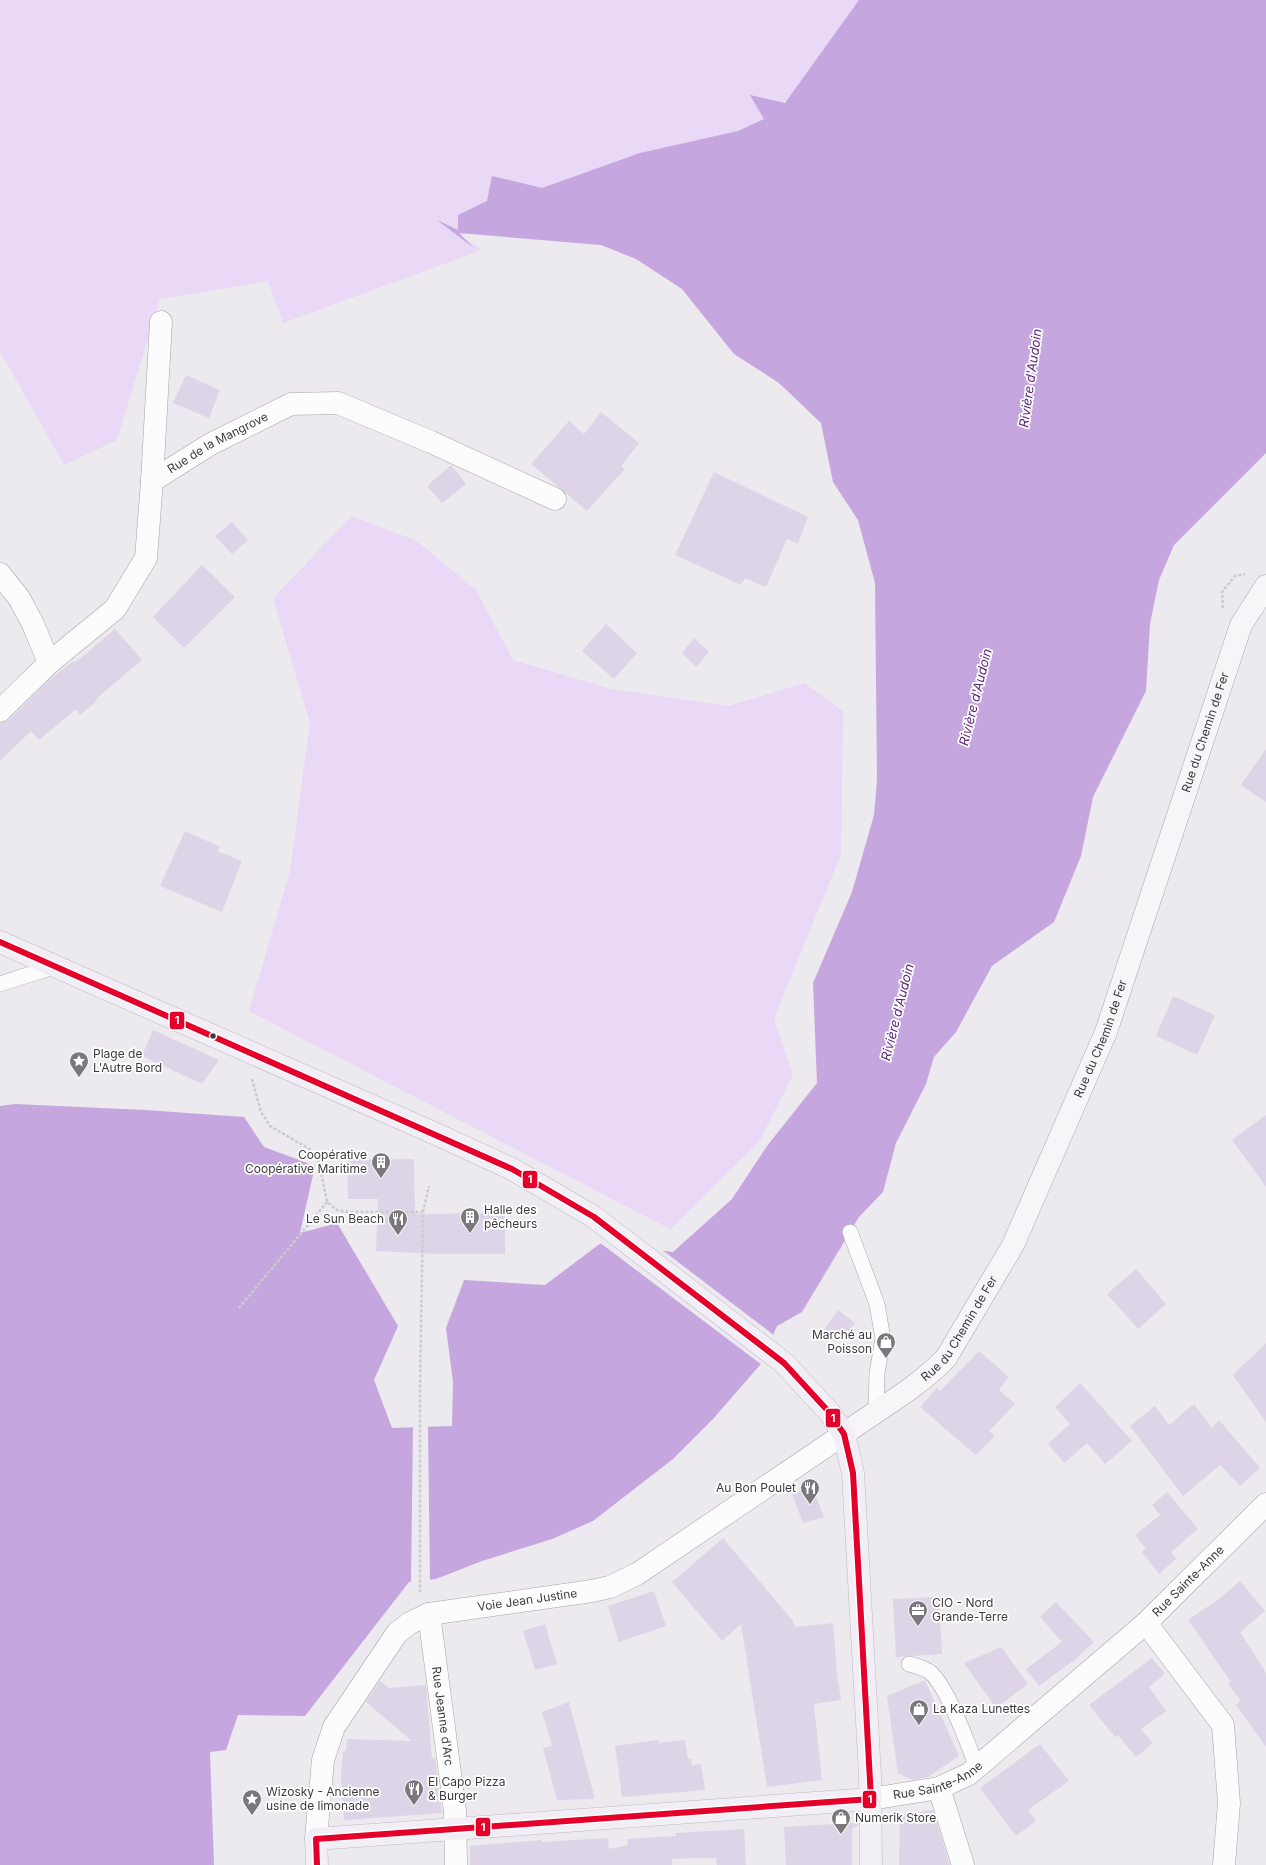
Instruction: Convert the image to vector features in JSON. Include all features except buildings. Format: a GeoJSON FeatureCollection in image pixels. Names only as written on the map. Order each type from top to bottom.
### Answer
{"type":"FeatureCollection","features":[{"type":"Feature","properties":{"kind":"main road","name":"Rue du Chemin de Fer"},"geometry":{"type":"LineString","coordinates":[[844,1434],[933,1372],[946,1358],[1014,1245],[1106,1032],[1241,625],[1266,586]]}},
{"type":"Feature","properties":{"kind":"main road"},"geometry":{"type":"LineString","coordinates":[[0,942],[250,1051],[512,1169],[594,1217],[784,1363],[829,1412],[844,1434],[853,1473],[871,1799],[871,1865]]}},
{"type":"Feature","properties":{"kind":"main road","name":"Rue Sainte-Anne"},"geometry":{"type":"LineString","coordinates":[[316,1839],[871,1799]]}},
{"type":"Feature","properties":{"kind":"main road"},"geometry":{"type":"LineString","coordinates":[[316,1839],[317,1865]]}},
{"type":"Feature","properties":{"kind":"street"},"geometry":{"type":"LineString","coordinates":[[0,711],[49,663],[115,609],[146,558],[161,322]]}},
{"type":"Feature","properties":{"kind":"street","name":"Rue de la Mangrove"},"geometry":{"type":"LineString","coordinates":[[152,481],[209,445],[291,404],[338,403],[431,442],[555,499]]}},
{"type":"Feature","properties":{"kind":"street"},"geometry":{"type":"LineString","coordinates":[[0,574],[19,598],[49,663]]}},
{"type":"Feature","properties":{"kind":"street","name":"Voie Jean Justine"},"geometry":{"type":"LineString","coordinates":[[316,1839],[323,1760],[334,1727],[397,1633],[410,1623],[429,1614],[592,1591],[610,1587],[637,1574],[844,1434]]}},
{"type":"Feature","properties":{"kind":"street","name":"Rue Sainte-Anne"},"geometry":{"type":"LineString","coordinates":[[871,1799],[939,1788],[969,1774],[1146,1623],[1161,1605],[1266,1504]]}},
{"type":"Feature","properties":{"kind":"street","name":"Rue Jeanne d'Arc"},"geometry":{"type":"LineString","coordinates":[[429,1614],[455,1811],[456,1865]]}},
{"type":"Feature","properties":{"kind":"street"},"geometry":{"type":"LineString","coordinates":[[1146,1623],[1223,1725],[1229,1803],[1224,1865]]}},
{"type":"Feature","properties":{"kind":"street"},"geometry":{"type":"LineString","coordinates":[[939,1788],[962,1865]]}},
{"type":"Feature","properties":{"kind":"lane"},"geometry":{"type":"LineString","coordinates":[[0,984],[56,966]]}},
{"type":"Feature","properties":{"kind":"lane"},"geometry":{"type":"LineString","coordinates":[[850,1232],[877,1304],[883,1339],[877,1373],[876,1412]]}},
{"type":"Feature","properties":{"kind":"lane"},"geometry":{"type":"LineString","coordinates":[[909,1664],[920,1667],[932,1674],[960,1726],[977,1767]]}},
{"type":"Feature","properties":{"kind":"path"},"geometry":{"type":"LineString","coordinates":[[250,1051],[252,1078],[261,1112],[270,1126],[311,1150],[319,1162],[327,1202],[337,1210],[348,1212],[424,1212]]}},
{"type":"Feature","properties":{"kind":"path"},"geometry":{"type":"LineString","coordinates":[[420,1592],[420,1391],[424,1212],[429,1186]]}},
{"type":"Feature","properties":{"kind":"path"},"geometry":{"type":"LineString","coordinates":[[239,1308],[327,1202]]}},
{"type":"Feature","properties":{"kind":"shaded area"},"geometry":{"type":"Polygon","coordinates":[[[0,0],[879,0],[873,11],[774,113],[714,157],[516,194],[461,236],[482,250],[283,323],[268,281],[160,299],[117,440],[64,465],[0,351],[0,0]]]}},
{"type":"Feature","properties":{"kind":"shaded area"},"geometry":{"type":"Polygon","coordinates":[[[352,516],[417,541],[476,590],[513,660],[611,689],[729,706],[804,683],[843,711],[841,854],[774,1019],[793,1075],[759,1142],[670,1229],[249,1011],[290,871],[310,723],[273,598],[352,516]]]}},
{"type":"Feature","properties":{"kind":"water","name":"Rivière d'Audoin"},"geometry":{"type":"Polygon","coordinates":[[[859,0],[1266,0],[1266,453],[1174,545],[1159,580],[1150,624],[1146,691],[1093,797],[1081,856],[1054,922],[992,966],[956,1032],[934,1057],[926,1084],[896,1143],[883,1192],[859,1217],[802,1312],[777,1326],[760,1365],[713,1419],[673,1459],[593,1521],[552,1539],[482,1561],[436,1579],[409,1582],[305,1716],[238,1715],[226,1750],[210,1752],[214,1865],[0,1865],[0,1106],[15,1104],[145,1110],[244,1117],[264,1147],[315,1166],[300,1233],[337,1223],[398,1326],[374,1380],[392,1428],[452,1426],[453,1382],[446,1328],[464,1280],[545,1285],[601,1243],[673,1252],[732,1199],[767,1146],[817,1083],[813,983],[852,892],[874,815],[877,780],[875,583],[858,520],[833,482],[821,423],[779,383],[734,354],[682,289],[636,259],[601,245],[459,233],[474,248],[437,220],[458,230],[458,215],[487,201],[492,176],[542,188],[640,153],[738,131],[764,119],[750,95],[785,103],[859,0]]]}},
{"type":"Feature","properties":{"kind":"pier"},"geometry":{"type":"Polygon","coordinates":[[[601,1241],[661,1249],[775,1336],[762,1365],[599,1242],[601,1241]]]}},
{"type":"Feature","properties":{"kind":"pier"},"geometry":{"type":"Polygon","coordinates":[[[413,1425],[428,1425],[430,1581],[411,1584],[413,1425]]]}},
{"type":"Feature","properties":{"kind":"transit line","name":"1"},"geometry":{"type":"LineString","coordinates":[[0,942],[512,1169],[594,1217],[784,1363],[829,1412],[844,1434],[853,1473],[871,1799],[316,1839],[317,1865]]}},
{"type":"Feature","properties":{"kind":"place","name":"Plage de L'Autre Bord"},"geometry":{"type":"Point","coordinates":[79,1078]}},
{"type":"Feature","properties":{"kind":"place","name":"Coopérative Coopérative Maritime"},"geometry":{"type":"Point","coordinates":[381,1179]}},
{"type":"Feature","properties":{"kind":"place","name":"Halle des pêcheurs"},"geometry":{"type":"Point","coordinates":[470,1234]}},
{"type":"Feature","properties":{"kind":"place","name":"Le Sun Beach"},"geometry":{"type":"Point","coordinates":[398,1236]}},
{"type":"Feature","properties":{"kind":"place","name":"Marché au Poisson"},"geometry":{"type":"Point","coordinates":[886,1359]}},
{"type":"Feature","properties":{"kind":"place","name":"Au Bon Poulet"},"geometry":{"type":"Point","coordinates":[810,1505]}},
{"type":"Feature","properties":{"kind":"place","name":"CIO - Nord Grande-Terre"},"geometry":{"type":"Point","coordinates":[918,1627]}},
{"type":"Feature","properties":{"kind":"place","name":"La Kaza Lunettes"},"geometry":{"type":"Point","coordinates":[919,1726]}},
{"type":"Feature","properties":{"kind":"place","name":"El Capo Pizza & Burger"},"geometry":{"type":"Point","coordinates":[414,1806]}},
{"type":"Feature","properties":{"kind":"place","name":"Wizosky - Ancienne usine de limonade"},"geometry":{"type":"Point","coordinates":[252,1816]}},
{"type":"Feature","properties":{"kind":"place","name":"Numerik Store"},"geometry":{"type":"Point","coordinates":[841,1835]}}]}
